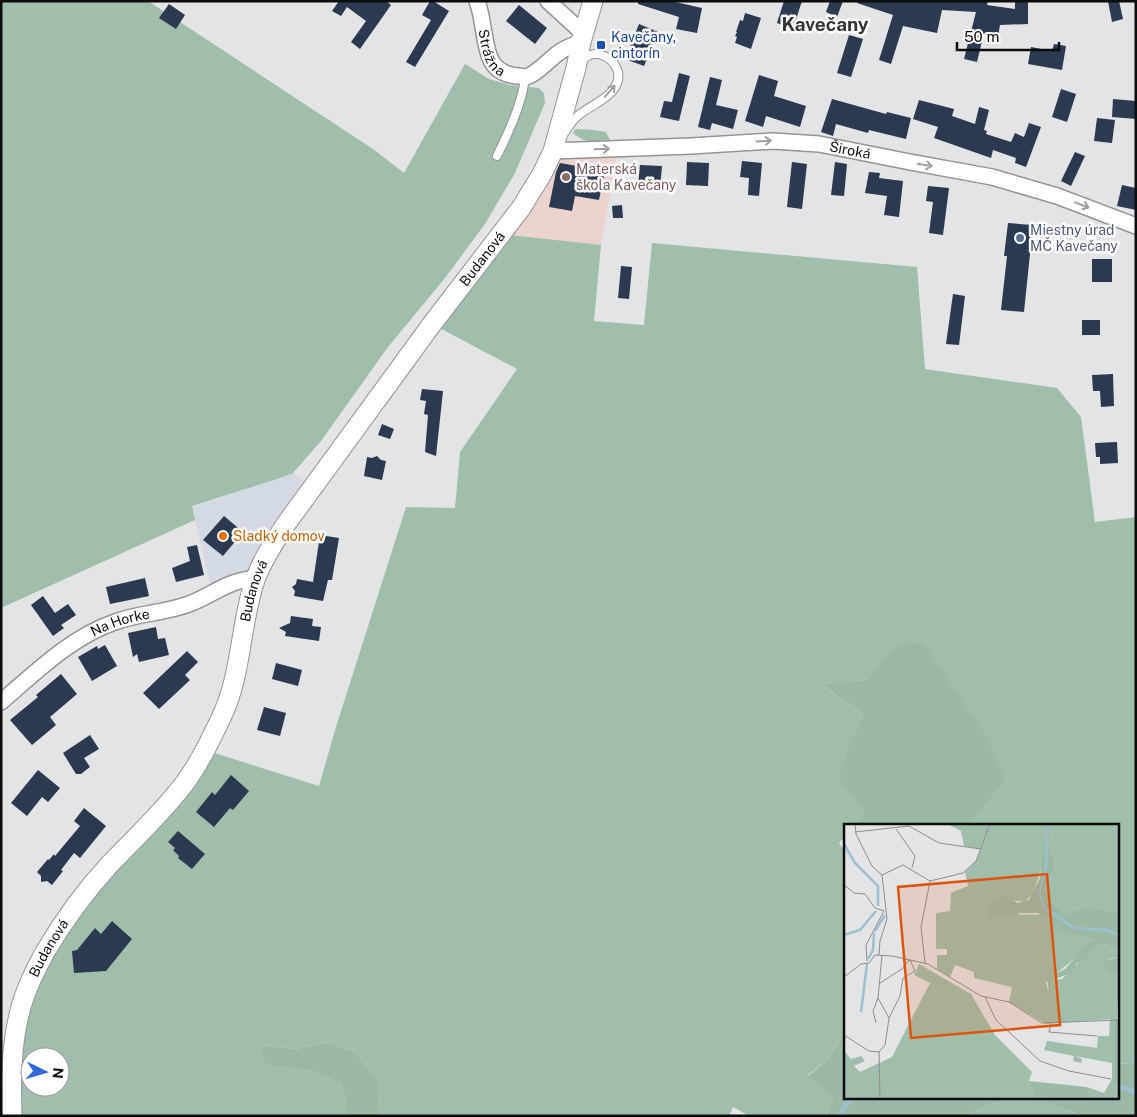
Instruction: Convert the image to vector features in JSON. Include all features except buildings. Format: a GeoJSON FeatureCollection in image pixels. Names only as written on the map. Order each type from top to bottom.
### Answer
{"type":"FeatureCollection","features":[{"type":"Feature","properties":{"kind":"street","name":"Strážna"},"geometry":{"type":"LineString","coordinates":[[477,1],[490,57],[500,71],[512,76],[525,77],[582,38]]}},
{"type":"Feature","properties":{"kind":"street"},"geometry":{"type":"LineString","coordinates":[[548,1],[582,38]]}},
{"type":"Feature","properties":{"kind":"street","name":"Budanová"},"geometry":{"type":"LineString","coordinates":[[12,1116],[7,1047],[36,969],[76,904],[104,871],[159,814],[184,783],[205,750],[222,716],[230,693],[256,579],[270,550],[292,516],[432,324],[521,208],[542,174],[554,150],[593,1]]}},
{"type":"Feature","properties":{"kind":"street","name":"Široká"},"geometry":{"type":"LineString","coordinates":[[554,150],[691,146],[772,141],[819,144],[992,177],[1057,196],[1136,226]]}},
{"type":"Feature","properties":{"kind":"street","name":"Na Horke"},"geometry":{"type":"LineString","coordinates":[[1,702],[58,653],[89,633],[128,618],[188,605],[237,581],[247,578],[256,579]]}},
{"type":"Feature","properties":{"kind":"lane"},"geometry":{"type":"LineString","coordinates":[[554,150],[579,114],[607,96],[618,82],[618,75],[614,64],[600,54],[589,54],[576,68]]}},
{"type":"Feature","properties":{"kind":"lane"},"geometry":{"type":"LineString","coordinates":[[497,156],[519,104],[525,77]]}},
{"type":"Feature","properties":{"kind":"shaded area"},"geometry":{"type":"Polygon","coordinates":[[[618,149],[601,245],[501,234],[553,151],[618,149]]]}},
{"type":"Feature","properties":{"kind":"shaded area"},"geometry":{"type":"Polygon","coordinates":[[[293,473],[312,487],[256,579],[212,593],[192,507],[293,473]]]}},
{"type":"Feature","properties":{"kind":"green space"},"geometry":{"type":"Polygon","coordinates":[[[1,1],[148,1],[373,149],[404,173],[465,64],[489,79],[510,85],[539,88],[544,93],[545,103],[515,173],[485,224],[445,278],[388,347],[321,441],[293,473],[192,506],[195,520],[1,608],[1,1]]]}},
{"type":"Feature","properties":{"kind":"green space"},"geometry":{"type":"Polygon","coordinates":[[[576,129],[606,132],[612,144],[582,139],[574,134],[573,132],[576,129]]]}},
{"type":"Feature","properties":{"kind":"green space"},"geometry":{"type":"Polygon","coordinates":[[[501,234],[601,245],[594,321],[644,325],[652,243],[917,267],[925,369],[1057,388],[1081,417],[1095,522],[1136,517],[1136,1063],[1120,1064],[1120,824],[971,824],[1006,780],[896,646],[866,680],[823,686],[863,714],[853,736],[866,810],[855,824],[844,824],[844,837],[839,843],[844,850],[844,1034],[828,1059],[808,1075],[833,1098],[826,1116],[749,1116],[733,1107],[729,1116],[380,1116],[379,1082],[357,1053],[327,1042],[296,1049],[266,1045],[269,1066],[311,1071],[341,1083],[347,1104],[347,1116],[12,1116],[11,1090],[36,969],[205,750],[319,786],[406,507],[455,508],[460,452],[517,369],[432,324],[501,234]]]}},
{"type":"Feature","properties":{"kind":"green space"},"geometry":{"type":"Polygon","coordinates":[[[923,643],[987,738],[1006,780],[971,824],[854,824],[865,810],[838,779],[863,714],[822,685],[866,680],[896,645],[923,643]]]}},
{"type":"Feature","properties":{"kind":"green space"},"geometry":{"type":"Polygon","coordinates":[[[844,1034],[844,1100],[1016,1100],[989,1104],[966,1116],[826,1116],[833,1098],[808,1076],[828,1059],[844,1034]]]}},
{"type":"Feature","properties":{"kind":"green space"},"geometry":{"type":"Polygon","coordinates":[[[327,1042],[357,1053],[379,1082],[380,1116],[347,1116],[347,1104],[341,1083],[311,1071],[268,1066],[261,1056],[265,1045],[296,1049],[327,1042]]]}},
{"type":"Feature","properties":{"kind":"green space"},"geometry":{"type":"Polygon","coordinates":[[[1136,1063],[1136,1116],[1085,1116],[1040,1100],[1120,1100],[1120,1064],[1136,1063]]]}},
{"type":"Feature","properties":{"kind":"green space"},"geometry":{"type":"Polygon","coordinates":[[[1016,1100],[1040,1100],[1085,1116],[966,1116],[989,1104],[1016,1100]]]}},
{"type":"Feature","properties":{"kind":"waterway"},"geometry":{"type":"LineString","coordinates":[[1120,1087],[1136,1092]]}},
{"type":"Feature","properties":{"kind":"waterway"},"geometry":{"type":"LineString","coordinates":[[839,1116],[851,1100]]}},
{"type":"Feature","properties":{"kind":"place","name":"Kavečany, cintorín"},"geometry":{"type":"Point","coordinates":[601,45]}},
{"type":"Feature","properties":{"kind":"place","name":"Materská škola Kavečany"},"geometry":{"type":"Point","coordinates":[566,177]}},
{"type":"Feature","properties":{"kind":"place","name":"Miestny úrad MČ Kavečany"},"geometry":{"type":"Point","coordinates":[1020,238]}},
{"type":"Feature","properties":{"kind":"place","name":"Sladký domov"},"geometry":{"type":"Point","coordinates":[223,536]}},
{"type":"Feature","properties":{"kind":"district","name":"Kavečany"},"geometry":{"type":"Point","coordinates":[825,24]}}]}
